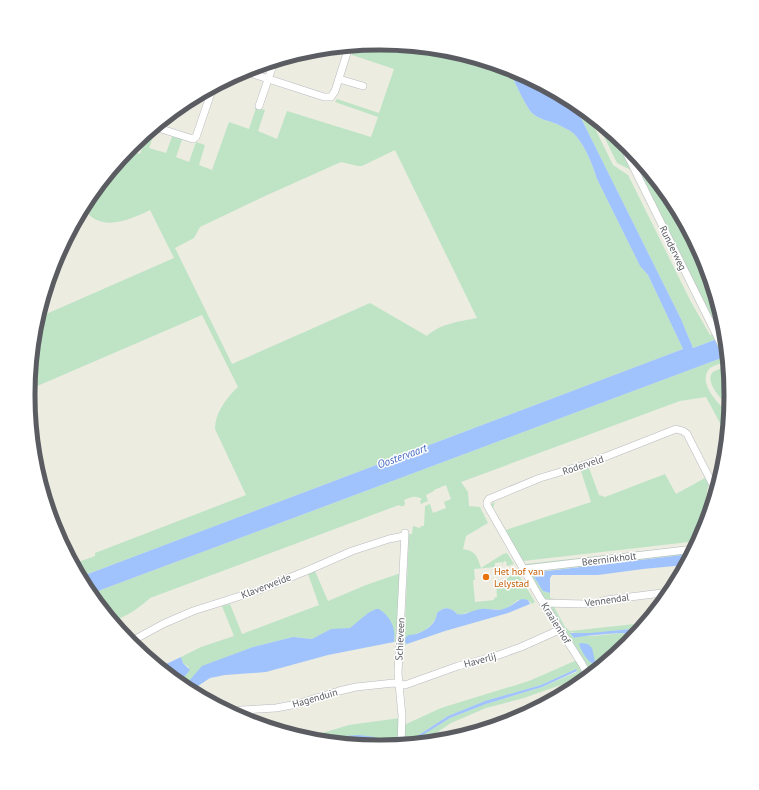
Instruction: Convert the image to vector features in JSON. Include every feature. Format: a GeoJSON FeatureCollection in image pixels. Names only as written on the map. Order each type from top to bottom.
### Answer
{"type":"FeatureCollection","features":[{"type":"Feature","properties":{"kind":"street"},"geometry":{"type":"LineString","coordinates":[[255,74],[324,97],[331,97],[335,91],[346,52]]}},
{"type":"Feature","properties":{"kind":"street"},"geometry":{"type":"LineString","coordinates":[[259,106],[272,68]]}},
{"type":"Feature","properties":{"kind":"street"},"geometry":{"type":"LineString","coordinates":[[339,78],[362,86]]}},
{"type":"Feature","properties":{"kind":"street"},"geometry":{"type":"LineString","coordinates":[[161,129],[193,139],[196,138],[210,95]]}},
{"type":"Feature","properties":{"kind":"street","name":"Runderweg"},"geometry":{"type":"LineString","coordinates":[[628,157],[719,340]]}},
{"type":"Feature","properties":{"kind":"street","name":"Roderveld"},"geometry":{"type":"LineString","coordinates":[[524,569],[487,505],[489,499],[540,478],[587,464],[679,429],[687,434],[712,483]]}},
{"type":"Feature","properties":{"kind":"street","name":"Klaverweide"},"geometry":{"type":"LineString","coordinates":[[136,639],[163,624],[193,611],[259,590],[352,551],[405,535]]}},
{"type":"Feature","properties":{"kind":"street","name":"Schieveen"},"geometry":{"type":"LineString","coordinates":[[401,739],[402,716],[399,685],[405,535]]}},
{"type":"Feature","properties":{"kind":"street","name":"Beerninkholt"},"geometry":{"type":"LineString","coordinates":[[524,569],[687,550]]}},
{"type":"Feature","properties":{"kind":"street","name":"Kraaienhof"},"geometry":{"type":"LineString","coordinates":[[524,569],[559,630],[585,671]]}},
{"type":"Feature","properties":{"kind":"street","name":"Vennendal"},"geometry":{"type":"LineString","coordinates":[[543,603],[596,603],[606,600],[661,593]]}},
{"type":"Feature","properties":{"kind":"street","name":"Haverlij"},"geometry":{"type":"LineString","coordinates":[[399,685],[405,685],[450,668],[505,653],[540,640],[559,630]]}},
{"type":"Feature","properties":{"kind":"street","name":"Hagenduin"},"geometry":{"type":"LineString","coordinates":[[241,710],[276,708],[297,704],[356,687],[394,684],[399,685]]}},
{"type":"Feature","properties":{"kind":"green space"},"geometry":{"type":"Polygon","coordinates":[[[380,50],[424,53],[469,62],[513,78],[529,109],[534,115],[569,130],[581,142],[591,161],[597,179],[640,266],[648,275],[683,349],[86,575],[78,562],[95,556],[95,553],[246,495],[215,429],[215,423],[222,406],[238,387],[202,315],[35,387],[38,350],[45,314],[174,258],[150,210],[133,218],[115,222],[97,220],[88,212],[106,185],[120,168],[135,152],[140,154],[144,144],[154,135],[149,148],[166,153],[173,134],[183,137],[176,157],[189,162],[196,142],[205,145],[199,165],[212,170],[229,122],[249,129],[256,108],[265,110],[258,131],[277,139],[287,111],[371,137],[378,117],[335,102],[337,99],[379,113],[394,69],[352,55],[351,52],[380,50]],[[395,150],[362,166],[341,162],[200,227],[194,238],[175,248],[232,364],[370,303],[427,336],[444,326],[477,318],[395,150]]]}},
{"type":"Feature","properties":{"kind":"green space"},"geometry":{"type":"Polygon","coordinates":[[[580,115],[594,126],[613,165],[628,175],[691,302],[710,335],[718,333],[719,338],[693,348],[681,319],[580,115]]]}},
{"type":"Feature","properties":{"kind":"green space"},"geometry":{"type":"Polygon","coordinates":[[[602,132],[621,149],[631,170],[617,163],[602,132]]]}},
{"type":"Feature","properties":{"kind":"green space"},"geometry":{"type":"Polygon","coordinates":[[[635,163],[653,185],[666,204],[678,223],[698,263],[706,284],[716,325],[635,163]]]}},
{"type":"Feature","properties":{"kind":"green space"},"geometry":{"type":"Polygon","coordinates":[[[722,358],[722,363],[710,368],[706,374],[706,380],[710,393],[723,408],[722,427],[706,397],[680,401],[461,482],[468,492],[469,506],[480,507],[488,523],[466,536],[463,549],[471,551],[475,555],[481,568],[507,553],[514,564],[507,566],[506,561],[503,562],[503,566],[502,562],[495,563],[495,567],[474,569],[475,580],[473,580],[475,602],[494,600],[494,598],[497,597],[496,583],[503,583],[516,570],[535,602],[532,604],[528,600],[518,600],[502,610],[494,609],[465,613],[461,615],[445,608],[437,613],[436,618],[431,625],[424,631],[413,635],[405,642],[407,644],[404,646],[409,534],[412,534],[413,526],[420,528],[421,526],[424,526],[425,506],[430,504],[433,513],[446,508],[444,502],[451,499],[446,485],[426,495],[428,501],[421,504],[420,501],[422,499],[420,498],[409,498],[404,500],[404,506],[399,505],[150,598],[132,612],[118,619],[97,591],[722,358]]]}},
{"type":"Feature","properties":{"kind":"green space"},"geometry":{"type":"Polygon","coordinates":[[[723,368],[724,402],[716,392],[711,382],[710,377],[716,370],[723,368]]]}},
{"type":"Feature","properties":{"kind":"green space"},"geometry":{"type":"Polygon","coordinates":[[[589,468],[599,495],[605,497],[665,474],[676,494],[705,478],[709,485],[707,490],[709,496],[698,527],[691,542],[523,561],[521,560],[489,505],[495,502],[493,508],[506,530],[591,502],[581,471],[589,468]]]}},
{"type":"Feature","properties":{"kind":"green space"},"geometry":{"type":"Polygon","coordinates":[[[689,546],[688,548],[525,564],[689,546]]]}},
{"type":"Feature","properties":{"kind":"green space"},"geometry":{"type":"Polygon","coordinates":[[[686,552],[684,555],[536,572],[534,577],[543,591],[550,593],[550,598],[555,599],[543,599],[530,575],[531,571],[686,552]]]}},
{"type":"Feature","properties":{"kind":"green space"},"geometry":{"type":"Polygon","coordinates":[[[315,571],[328,601],[366,585],[401,573],[398,641],[394,642],[395,637],[368,613],[351,628],[331,630],[312,639],[293,637],[253,647],[219,660],[189,682],[183,677],[189,667],[183,663],[181,657],[201,647],[234,636],[222,606],[230,604],[242,634],[319,605],[308,574],[315,571]]]}},
{"type":"Feature","properties":{"kind":"green space"},"geometry":{"type":"Polygon","coordinates":[[[553,605],[565,627],[570,631],[637,624],[632,629],[594,634],[579,634],[572,632],[571,633],[574,638],[578,636],[623,633],[627,635],[596,662],[588,644],[579,644],[585,655],[594,664],[589,668],[550,606],[553,605]]]}},
{"type":"Feature","properties":{"kind":"green space"},"geometry":{"type":"Polygon","coordinates":[[[577,660],[584,672],[570,682],[524,698],[486,708],[451,723],[433,736],[418,738],[450,718],[486,704],[542,687],[577,672],[576,669],[541,685],[485,701],[448,716],[416,738],[403,739],[404,725],[441,708],[529,681],[577,660]]]}},
{"type":"Feature","properties":{"kind":"green space"},"geometry":{"type":"Polygon","coordinates":[[[400,718],[399,739],[351,738],[319,734],[349,725],[400,718]]]}},
{"type":"Feature","properties":{"kind":"water","name":"Oostervaart"},"geometry":{"type":"Polygon","coordinates":[[[513,78],[552,97],[580,115],[681,319],[693,348],[719,338],[722,358],[97,591],[86,575],[683,349],[648,275],[640,266],[597,179],[591,161],[581,142],[569,130],[534,115],[529,109],[513,78]]]}},
{"type":"Feature","properties":{"kind":"water"},"geometry":{"type":"Polygon","coordinates":[[[684,555],[679,566],[598,575],[552,575],[550,578],[550,593],[543,591],[534,577],[535,573],[684,555]]]}},
{"type":"Feature","properties":{"kind":"water"},"geometry":{"type":"Polygon","coordinates":[[[522,599],[528,600],[530,604],[508,613],[445,631],[407,644],[405,642],[407,636],[420,633],[433,624],[437,613],[442,609],[450,609],[457,614],[466,614],[481,609],[500,610],[522,599]]]}},
{"type":"Feature","properties":{"kind":"water"},"geometry":{"type":"Polygon","coordinates":[[[379,609],[390,619],[394,632],[394,642],[328,655],[266,672],[225,675],[210,678],[197,687],[189,681],[202,666],[253,647],[293,637],[312,639],[331,629],[350,628],[368,613],[379,609]]]}},
{"type":"Feature","properties":{"kind":"water"},"geometry":{"type":"Polygon","coordinates":[[[633,629],[627,635],[623,633],[574,638],[570,633],[590,633],[633,629]]]}},
{"type":"Feature","properties":{"kind":"water"},"geometry":{"type":"Polygon","coordinates":[[[579,644],[588,644],[592,648],[596,662],[594,664],[590,662],[579,644]]]}},
{"type":"Feature","properties":{"kind":"water"},"geometry":{"type":"Polygon","coordinates":[[[181,657],[183,663],[190,670],[183,677],[165,664],[181,657]]]}},
{"type":"Feature","properties":{"kind":"water"},"geometry":{"type":"Polygon","coordinates":[[[576,669],[577,671],[542,687],[486,704],[450,718],[419,737],[414,738],[448,716],[485,701],[541,685],[576,669]]]}},
{"type":"Feature","properties":{"kind":"water"},"geometry":{"type":"Polygon","coordinates":[[[359,735],[375,737],[378,740],[337,737],[359,735]]]}},
{"type":"Feature","properties":{"kind":"place","name":"Het hof van Lelystad"},"geometry":{"type":"Point","coordinates":[486,577]}}]}
